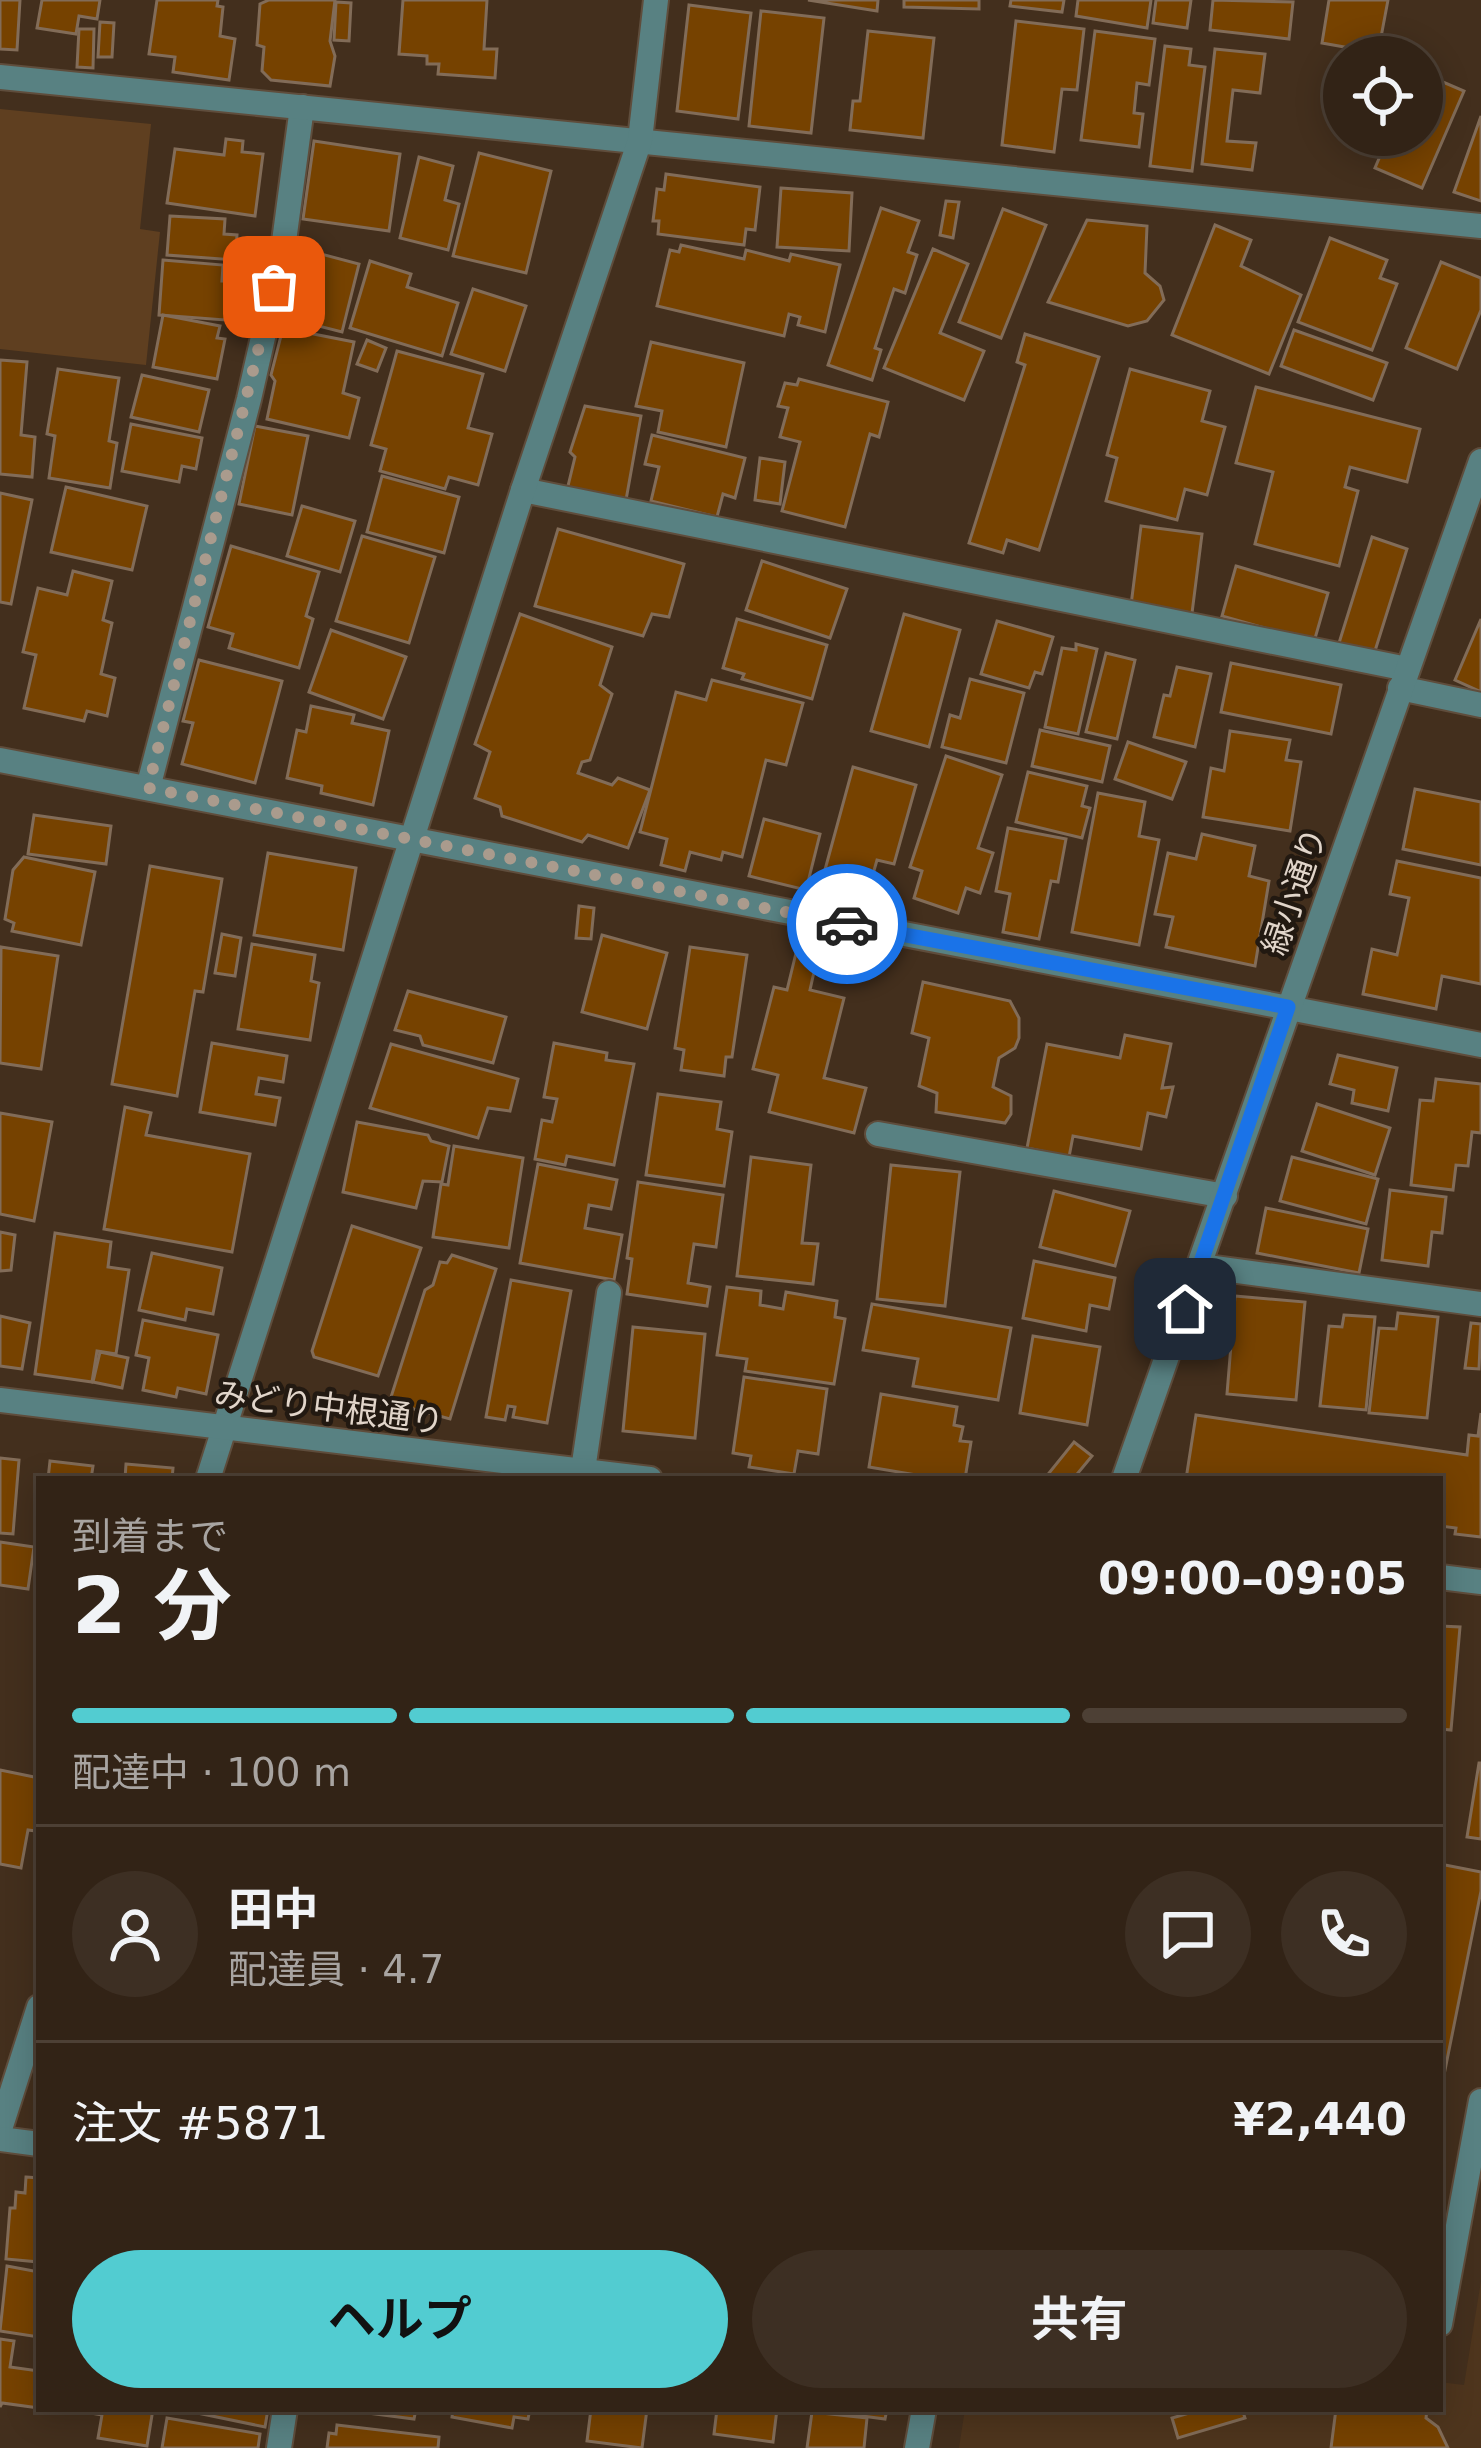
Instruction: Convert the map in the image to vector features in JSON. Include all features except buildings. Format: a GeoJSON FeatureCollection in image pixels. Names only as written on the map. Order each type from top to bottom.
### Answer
{"type":"FeatureCollection","features":[{"type":"Feature","properties":{"kind":"street"},"geometry":{"type":"LineString","coordinates":[[209,1476],[523,490],[640,140],[656,0]]}},
{"type":"Feature","properties":{"kind":"street"},"geometry":{"type":"LineString","coordinates":[[0,77],[1481,226]]}},
{"type":"Feature","properties":{"kind":"street"},"geometry":{"type":"LineString","coordinates":[[148,788],[283,250],[302,107]]}},
{"type":"Feature","properties":{"kind":"street","name":"緑小通り"},"geometry":{"type":"LineString","coordinates":[[1125,1476],[1481,461]]}},
{"type":"Feature","properties":{"kind":"street"},"geometry":{"type":"LineString","coordinates":[[523,490],[1403,679],[1481,705]]}},
{"type":"Feature","properties":{"kind":"street"},"geometry":{"type":"LineString","coordinates":[[0,760],[1481,1045]]}},
{"type":"Feature","properties":{"kind":"street"},"geometry":{"type":"LineString","coordinates":[[878,1134],[1225,1196]]}},
{"type":"Feature","properties":{"kind":"street"},"geometry":{"type":"LineString","coordinates":[[1200,1266],[1481,1304]]}},
{"type":"Feature","properties":{"kind":"street"},"geometry":{"type":"LineString","coordinates":[[583,1470],[609,1292]]}},
{"type":"Feature","properties":{"kind":"street","name":"みどり中根通り"},"geometry":{"type":"LineString","coordinates":[[0,1400],[628,1476]]}},
{"type":"Feature","properties":{"kind":"street"},"geometry":{"type":"LineString","coordinates":[[1443,1576],[1481,1582]]}},
{"type":"Feature","properties":{"kind":"street"},"geometry":{"type":"LineString","coordinates":[[0,2129],[36,2016]]}},
{"type":"Feature","properties":{"kind":"street"},"geometry":{"type":"LineString","coordinates":[[1443,2308],[1481,2101]]}},
{"type":"Feature","properties":{"kind":"street"},"geometry":{"type":"LineString","coordinates":[[0,2139],[36,2144]]}},
{"type":"Feature","properties":{"kind":"street"},"geometry":{"type":"LineString","coordinates":[[279,2448],[285,2412]]}},
{"type":"Feature","properties":{"kind":"street"},"geometry":{"type":"LineString","coordinates":[[917,2448],[923,2412]]}},
{"type":"Feature","properties":{"kind":"shaded area"},"geometry":{"type":"Polygon","coordinates":[[[0,109],[151,124],[140,229],[160,232],[146,365],[0,349],[0,109]]]}},
{"type":"Feature","properties":{"kind":"shaded area"},"geometry":{"type":"Polygon","coordinates":[[[1481,2281],[1481,2448],[959,2448],[965,2412],[1443,2412],[1443,2382],[1464,2385],[1481,2281]]]}},
{"type":"Feature","properties":{"kind":"way so far"},"geometry":{"type":"LineString","coordinates":[[274,287],[148,788],[847,924]]}},
{"type":"Feature","properties":{"kind":"route"},"geometry":{"type":"LineString","coordinates":[[847,924],[1288,1007],[1185,1309]]}}]}
